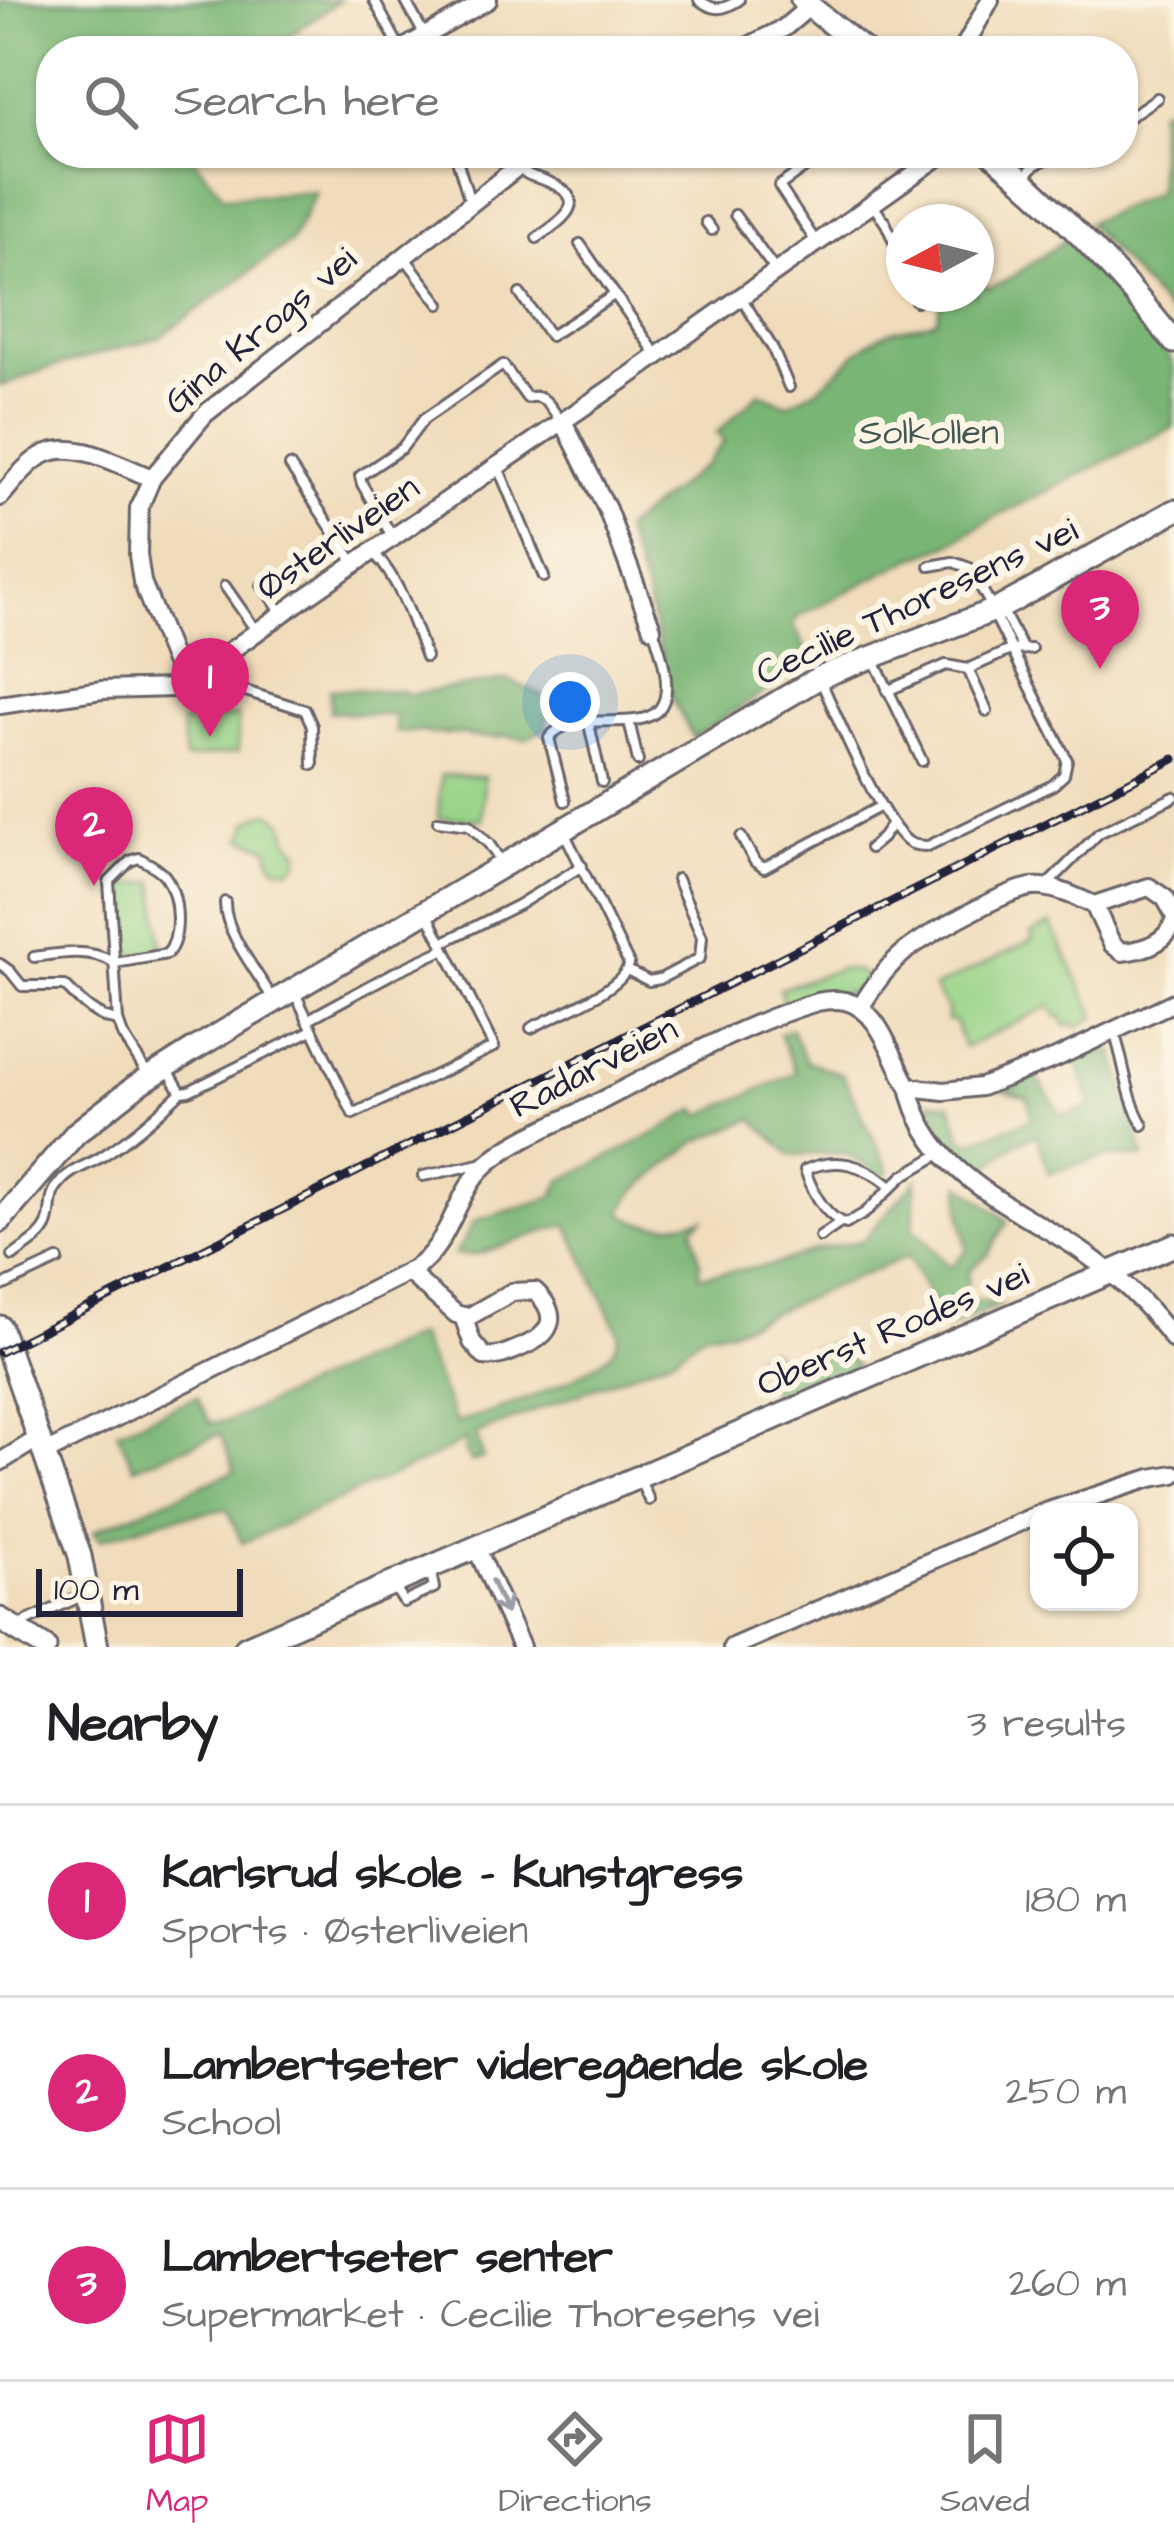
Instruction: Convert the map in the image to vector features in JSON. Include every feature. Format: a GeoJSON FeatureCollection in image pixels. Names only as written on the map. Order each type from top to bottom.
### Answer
{"type":"FeatureCollection","features":[{"type":"Feature","properties":{"kind":"street"},"geometry":{"type":"LineString","coordinates":[[428,36],[488,0]]}},
{"type":"Feature","properties":{"kind":"street"},"geometry":{"type":"LineString","coordinates":[[970,36],[990,0]]}},
{"type":"Feature","properties":{"kind":"street"},"geometry":{"type":"LineString","coordinates":[[769,36],[784,28],[806,3],[839,36]]}},
{"type":"Feature","properties":{"kind":"street","name":"Gina Krogs vei"},"geometry":{"type":"LineString","coordinates":[[183,684],[142,582],[138,556],[139,508],[152,478],[205,414],[515,168]]}},
{"type":"Feature","properties":{"kind":"street","name":"Østerliveien"},"geometry":{"type":"LineString","coordinates":[[0,705],[183,684],[923,168]]}},
{"type":"Feature","properties":{"kind":"street"},"geometry":{"type":"LineString","coordinates":[[1009,168],[1074,227],[1174,342]]}},
{"type":"Feature","properties":{"kind":"street"},"geometry":{"type":"LineString","coordinates":[[562,422],[607,509],[652,628]]}},
{"type":"Feature","properties":{"kind":"street"},"geometry":{"type":"LineString","coordinates":[[0,497],[34,460],[53,451],[90,454],[152,478]]}},
{"type":"Feature","properties":{"kind":"street","name":"Cecilie Thoresens vei"},"geometry":{"type":"LineString","coordinates":[[0,1221],[76,1133],[158,1072],[820,677],[996,610],[1174,511]]}},
{"type":"Feature","properties":{"kind":"street"},"geometry":{"type":"LineString","coordinates":[[1094,905],[1149,886],[1165,898],[1174,918],[1160,940],[1122,952],[1112,944],[1094,905],[1044,888],[1018,890],[917,943],[885,971],[860,1008],[875,1023],[940,1154],[969,1180],[1078,1248],[1124,1283],[1174,1340]]}},
{"type":"Feature","properties":{"kind":"street","name":"Radarveien"},"geometry":{"type":"LineString","coordinates":[[0,1462],[408,1272],[428,1259],[488,1163],[549,1126],[757,1025],[825,1000],[846,1001],[860,1008]]}},
{"type":"Feature","properties":{"kind":"street"},"geometry":{"type":"LineString","coordinates":[[909,1087],[981,1087],[1174,1002]]}},
{"type":"Feature","properties":{"kind":"street","name":"Oberst Rodes vei"},"geometry":{"type":"LineString","coordinates":[[245,1647],[1174,1245]]}},
{"type":"Feature","properties":{"kind":"street"},"geometry":{"type":"LineString","coordinates":[[408,1272],[464,1316],[512,1292],[535,1291],[548,1309],[550,1323],[537,1340],[491,1358],[478,1351],[464,1316]]}},
{"type":"Feature","properties":{"kind":"street"},"geometry":{"type":"LineString","coordinates":[[0,1328],[80,1556],[97,1647]]}},
{"type":"Feature","properties":{"kind":"street"},"geometry":{"type":"LineString","coordinates":[[1073,1503],[1174,1474]]}},
{"type":"Feature","properties":{"kind":"street"},"geometry":{"type":"LineString","coordinates":[[732,1647],[1030,1518]]}},
{"type":"Feature","properties":{"kind":"street"},"geometry":{"type":"LineString","coordinates":[[476,1547],[521,1647]]}},
{"type":"Feature","properties":{"kind":"street"},"geometry":{"type":"LineString","coordinates":[[9,1624],[45,1647]]}},
{"type":"Feature","properties":{"kind":"lane"},"geometry":{"type":"LineString","coordinates":[[374,0],[393,36]]}},
{"type":"Feature","properties":{"kind":"lane"},"geometry":{"type":"LineString","coordinates":[[405,0],[425,36]]}},
{"type":"Feature","properties":{"kind":"lane"},"geometry":{"type":"LineString","coordinates":[[699,0],[717,10],[740,0]]}},
{"type":"Feature","properties":{"kind":"lane"},"geometry":{"type":"LineString","coordinates":[[1138,113],[1157,98]]}},
{"type":"Feature","properties":{"kind":"lane"},"geometry":{"type":"LineString","coordinates":[[460,168],[470,202]]}},
{"type":"Feature","properties":{"kind":"lane"},"geometry":{"type":"LineString","coordinates":[[520,168],[527,176],[558,187],[570,199],[566,218],[537,238]]}},
{"type":"Feature","properties":{"kind":"lane"},"geometry":{"type":"LineString","coordinates":[[804,168],[779,186],[817,243]]}},
{"type":"Feature","properties":{"kind":"lane"},"geometry":{"type":"LineString","coordinates":[[1022,179],[1032,168]]}},
{"type":"Feature","properties":{"kind":"lane"},"geometry":{"type":"LineString","coordinates":[[873,203],[886,224]]}},
{"type":"Feature","properties":{"kind":"lane"},"geometry":{"type":"LineString","coordinates":[[735,215],[776,271]]}},
{"type":"Feature","properties":{"kind":"lane"},"geometry":{"type":"LineString","coordinates":[[580,244],[657,355]]}},
{"type":"Feature","properties":{"kind":"lane"},"geometry":{"type":"LineString","coordinates":[[404,257],[440,304]]}},
{"type":"Feature","properties":{"kind":"lane"},"geometry":{"type":"LineString","coordinates":[[520,294],[550,336],[614,295]]}},
{"type":"Feature","properties":{"kind":"lane"},"geometry":{"type":"LineString","coordinates":[[740,296],[772,347],[789,387]]}},
{"type":"Feature","properties":{"kind":"lane"},"geometry":{"type":"LineString","coordinates":[[394,539],[360,476],[402,448],[424,419],[496,368],[507,367],[527,398],[544,398],[562,422]]}},
{"type":"Feature","properties":{"kind":"lane"},"geometry":{"type":"LineString","coordinates":[[290,466],[356,565]]}},
{"type":"Feature","properties":{"kind":"lane"},"geometry":{"type":"LineString","coordinates":[[498,466],[544,577]]}},
{"type":"Feature","properties":{"kind":"lane"},"geometry":{"type":"LineString","coordinates":[[374,554],[400,593],[426,658]]}},
{"type":"Feature","properties":{"kind":"lane"},"geometry":{"type":"LineString","coordinates":[[887,691],[946,665],[968,669],[1010,650],[1027,648],[1016,641],[970,568],[952,562],[930,566]]}},
{"type":"Feature","properties":{"kind":"lane"},"geometry":{"type":"LineString","coordinates":[[262,585],[283,614]]}},
{"type":"Feature","properties":{"kind":"lane"},"geometry":{"type":"LineString","coordinates":[[225,586],[258,633]]}},
{"type":"Feature","properties":{"kind":"lane"},"geometry":{"type":"LineString","coordinates":[[820,677],[892,824],[908,842],[928,846],[1053,785],[1064,775],[1067,760],[1010,650],[996,610]]}},
{"type":"Feature","properties":{"kind":"lane"},"geometry":{"type":"LineString","coordinates":[[565,801],[549,739],[557,729],[649,716],[665,698],[667,679],[652,628]]}},
{"type":"Feature","properties":{"kind":"lane"},"geometry":{"type":"LineString","coordinates":[[872,657],[922,761]]}},
{"type":"Feature","properties":{"kind":"lane"},"geometry":{"type":"LineString","coordinates":[[207,669],[214,681],[305,710],[312,726],[313,765]]}},
{"type":"Feature","properties":{"kind":"lane"},"geometry":{"type":"LineString","coordinates":[[968,669],[987,711]]}},
{"type":"Feature","properties":{"kind":"lane"},"geometry":{"type":"LineString","coordinates":[[629,721],[638,760]]}},
{"type":"Feature","properties":{"kind":"lane"},"geometry":{"type":"LineString","coordinates":[[589,724],[602,782]]}},
{"type":"Feature","properties":{"kind":"lane"},"geometry":{"type":"LineString","coordinates":[[1044,888],[1099,833],[1174,797]]}},
{"type":"Feature","properties":{"kind":"lane"},"geometry":{"type":"LineString","coordinates":[[741,837],[755,862],[764,868],[881,806]]}},
{"type":"Feature","properties":{"kind":"lane"},"geometry":{"type":"LineString","coordinates":[[438,821],[469,825],[504,866]]}},
{"type":"Feature","properties":{"kind":"lane"},"geometry":{"type":"LineString","coordinates":[[870,848],[892,824]]}},
{"type":"Feature","properties":{"kind":"lane"},"geometry":{"type":"LineString","coordinates":[[531,1028],[587,1000],[629,971],[563,831]]}},
{"type":"Feature","properties":{"kind":"lane"},"geometry":{"type":"LineString","coordinates":[[34,956],[78,950],[115,963],[171,952],[176,909],[164,875],[140,858],[130,861],[109,882],[115,963],[118,1021],[123,1034],[181,1092]]}},
{"type":"Feature","properties":{"kind":"lane"},"geometry":{"type":"LineString","coordinates":[[13,1256],[46,1228],[49,1201],[66,1177],[100,1158],[181,1092],[217,1079],[582,866]]}},
{"type":"Feature","properties":{"kind":"lane"},"geometry":{"type":"LineString","coordinates":[[629,971],[649,981],[660,979],[700,958],[702,937],[677,879]]}},
{"type":"Feature","properties":{"kind":"lane"},"geometry":{"type":"LineString","coordinates":[[225,902],[230,928],[309,1025],[353,1114],[494,1047],[427,912]]}},
{"type":"Feature","properties":{"kind":"lane"},"geometry":{"type":"LineString","coordinates":[[0,964],[22,986],[65,986],[96,1013],[118,1021]]}},
{"type":"Feature","properties":{"kind":"lane"},"geometry":{"type":"LineString","coordinates":[[1113,1030],[1130,1097],[1143,1125]]}},
{"type":"Feature","properties":{"kind":"lane"},"geometry":{"type":"LineString","coordinates":[[820,1237],[839,1224],[854,1221],[890,1186],[940,1154]]}},
{"type":"Feature","properties":{"kind":"lane"},"geometry":{"type":"LineString","coordinates":[[839,1224],[813,1189],[806,1168],[834,1162],[857,1164],[890,1186]]}},
{"type":"Feature","properties":{"kind":"lane"},"geometry":{"type":"LineString","coordinates":[[423,1176],[488,1163]]}},
{"type":"Feature","properties":{"kind":"lane"},"geometry":{"type":"LineString","coordinates":[[0,1287],[58,1260]]}},
{"type":"Feature","properties":{"kind":"lane"},"geometry":{"type":"LineString","coordinates":[[639,1477],[649,1500]]}},
{"type":"Feature","properties":{"kind":"lane"},"geometry":{"type":"LineString","coordinates":[[9,1624],[25,1622],[88,1594]]}},
{"type":"Feature","properties":{"kind":"green space"},"geometry":{"type":"Polygon","coordinates":[[[0,0],[340,0],[290,36],[36,36],[36,168],[201,168],[224,197],[316,192],[291,242],[160,337],[0,386],[0,0]]]}},
{"type":"Feature","properties":{"kind":"green space"},"geometry":{"type":"Polygon","coordinates":[[[1174,105],[1174,319],[1087,223],[1158,191],[1158,110],[1174,105]]]}},
{"type":"Feature","properties":{"kind":"green space","name":"Solkollen"},"geometry":{"type":"Polygon","coordinates":[[[1068,238],[1128,302],[1169,358],[1174,370],[1174,427],[948,545],[797,617],[794,626],[812,662],[693,738],[671,695],[646,593],[623,530],[706,464],[724,442],[717,433],[759,393],[787,404],[809,394],[881,335],[937,319],[938,312],[994,312],[994,286],[1068,238]]]}},
{"type":"Feature","properties":{"kind":"green space"},"geometry":{"type":"Polygon","coordinates":[[[507,680],[542,695],[550,707],[545,729],[525,739],[395,732],[395,715],[330,712],[330,689],[403,691],[407,695],[507,680]]]}},
{"type":"Feature","properties":{"kind":"green space"},"geometry":{"type":"Polygon","coordinates":[[[238,716],[238,752],[185,759],[181,722],[238,716]]]}},
{"type":"Feature","properties":{"kind":"green space"},"geometry":{"type":"Polygon","coordinates":[[[441,775],[484,777],[482,820],[438,818],[441,775]]]}},
{"type":"Feature","properties":{"kind":"green space"},"geometry":{"type":"Polygon","coordinates":[[[266,812],[284,823],[299,852],[291,869],[277,868],[269,848],[243,838],[249,821],[266,812]]]}},
{"type":"Feature","properties":{"kind":"green space"},"geometry":{"type":"Polygon","coordinates":[[[155,882],[163,952],[125,956],[117,886],[155,882]]]}},
{"type":"Feature","properties":{"kind":"green space"},"geometry":{"type":"Polygon","coordinates":[[[1051,924],[1096,1017],[1076,1027],[1073,1023],[1066,1026],[1050,1006],[964,1048],[955,1021],[947,1020],[947,1009],[934,988],[1033,940],[1031,934],[1051,924]]]}},
{"type":"Feature","properties":{"kind":"green space"},"geometry":{"type":"Polygon","coordinates":[[[839,969],[858,971],[868,982],[858,990],[785,1005],[779,989],[839,969]]]}},
{"type":"Feature","properties":{"kind":"green space"},"geometry":{"type":"Polygon","coordinates":[[[791,1029],[806,1061],[842,1074],[889,1170],[885,1176],[843,1153],[791,1155],[753,1119],[696,1142],[636,1190],[621,1212],[650,1224],[703,1219],[693,1228],[699,1276],[774,1265],[818,1249],[862,1241],[917,1179],[913,1227],[950,1267],[967,1250],[961,1184],[1008,1221],[988,1254],[969,1270],[965,1299],[1002,1304],[945,1329],[908,1256],[730,1330],[704,1332],[675,1356],[476,1434],[483,1458],[471,1462],[465,1440],[242,1543],[227,1509],[161,1520],[99,1540],[94,1531],[235,1471],[220,1434],[134,1467],[117,1431],[197,1397],[210,1423],[229,1421],[418,1335],[456,1423],[539,1394],[601,1361],[614,1348],[619,1333],[567,1224],[474,1255],[455,1255],[475,1221],[553,1197],[561,1181],[697,1109],[702,1115],[796,1073],[779,1034],[791,1029]]]}},
{"type":"Feature","properties":{"kind":"green space"},"geometry":{"type":"Polygon","coordinates":[[[1114,1052],[1144,1157],[1103,1157],[1049,1173],[1037,1135],[1016,1143],[984,1170],[945,1141],[929,1101],[951,1104],[962,1137],[970,1142],[1032,1119],[1028,1098],[1003,1090],[1036,1076],[1062,1116],[1091,1106],[1076,1057],[1114,1052]]]}},
{"type":"Feature","properties":{"kind":"green space"},"geometry":{"type":"Polygon","coordinates":[[[834,1342],[858,1368],[777,1401],[755,1356],[769,1348],[789,1367],[795,1356],[834,1342]]]}},
{"type":"Feature","properties":{"kind":"railway"},"geometry":{"type":"LineString","coordinates":[[0,1352],[1174,759]]}},
{"type":"Feature","properties":{"kind":"place","name":"Lambertseter senter"},"geometry":{"type":"Point","coordinates":[1100,669]}},
{"type":"Feature","properties":{"kind":"place","name":"Karlsrud skole - Kunstgress"},"geometry":{"type":"Point","coordinates":[210,737]}},
{"type":"Feature","properties":{"kind":"place","name":"Lambertseter videregående skole"},"geometry":{"type":"Point","coordinates":[94,886]}}]}
